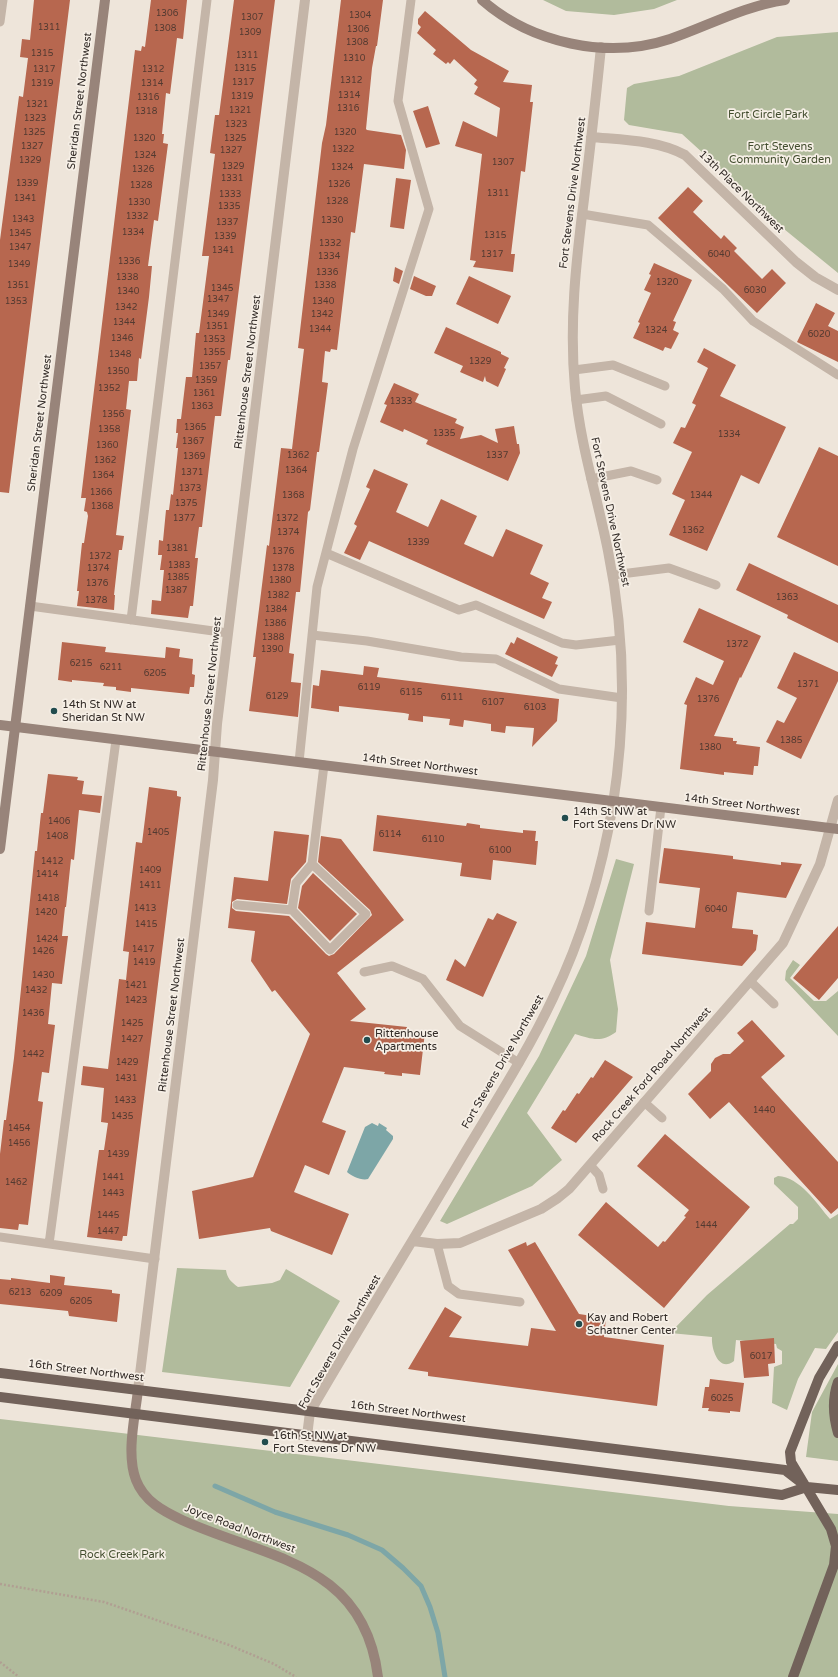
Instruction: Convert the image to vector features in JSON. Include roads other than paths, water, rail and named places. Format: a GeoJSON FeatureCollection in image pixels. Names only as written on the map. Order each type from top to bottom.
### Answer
{"type":"FeatureCollection","features":[{"type":"Feature","properties":{"kind":"main road"},"geometry":{"type":"LineString","coordinates":[[793,1677],[834,1565],[836,1553],[835,1540],[831,1529],[791,1462],[790,1452],[819,1378],[838,1346]]}},
{"type":"Feature","properties":{"kind":"main road","name":"16th Street Northwest"},"geometry":{"type":"LineString","coordinates":[[0,1373],[785,1470],[807,1487]]}},
{"type":"Feature","properties":{"kind":"main road"},"geometry":{"type":"LineString","coordinates":[[838,1382],[834,1407],[838,1433]]}},
{"type":"Feature","properties":{"kind":"main road"},"geometry":{"type":"LineString","coordinates":[[0,1397],[782,1495],[807,1487],[838,1490]]}},
{"type":"Feature","properties":{"kind":"street","name":"Sheridan Street Northwest"},"geometry":{"type":"LineString","coordinates":[[0,849],[104,0]]}},
{"type":"Feature","properties":{"kind":"street","name":"Rittenhouse Street Northwest"},"geometry":{"type":"LineString","coordinates":[[138,1390],[212,786],[228,633],[305,0]]}},
{"type":"Feature","properties":{"kind":"street"},"geometry":{"type":"LineString","coordinates":[[482,0],[499,14],[528,30],[563,42],[601,47],[632,47],[662,41],[741,12],[782,0]]}},
{"type":"Feature","properties":{"kind":"street","name":"Fort Stevens Drive Northwest"},"geometry":{"type":"LineString","coordinates":[[307,1436],[310,1412],[519,1063],[555,995],[576,942],[598,875],[613,801],[619,749],[622,698],[620,640],[613,575],[581,434],[576,400],[572,329],[573,292],[601,47]]}},
{"type":"Feature","properties":{"kind":"street","name":"13th Place Northwest"},"geometry":{"type":"LineString","coordinates":[[591,136],[661,145],[685,155],[796,262],[815,277],[838,290]]}},
{"type":"Feature","properties":{"kind":"street","name":"14th Street Northwest"},"geometry":{"type":"LineString","coordinates":[[0,725],[835,828]]}},
{"type":"Feature","properties":{"kind":"street","name":"Rock Creek Ford Road Northwest"},"geometry":{"type":"LineString","coordinates":[[413,1241],[437,1244],[460,1243],[541,1209],[569,1189],[783,943],[835,828],[838,800]]}},
{"type":"Feature","properties":{"kind":"street","name":"Joyce Road Northwest"},"geometry":{"type":"LineString","coordinates":[[138,1390],[132,1447],[132,1467],[138,1485],[146,1497],[160,1509],[172,1515],[227,1538],[297,1564],[327,1582],[346,1599],[366,1630],[374,1654],[378,1677]]}},
{"type":"Feature","properties":{"kind":"lane"},"geometry":{"type":"LineString","coordinates":[[0,22],[3,0]]}},
{"type":"Feature","properties":{"kind":"lane"},"geometry":{"type":"LineString","coordinates":[[131,620],[207,0]]}},
{"type":"Feature","properties":{"kind":"lane"},"geometry":{"type":"LineString","coordinates":[[299,762],[317,587],[354,449],[428,209],[398,101],[410,0]]}},
{"type":"Feature","properties":{"kind":"lane"},"geometry":{"type":"LineString","coordinates":[[582,214],[648,225],[723,289],[753,321],[838,375]]}},
{"type":"Feature","properties":{"kind":"lane"},"geometry":{"type":"LineString","coordinates":[[574,370],[613,365],[665,386]]}},
{"type":"Feature","properties":{"kind":"lane"},"geometry":{"type":"LineString","coordinates":[[576,400],[606,396],[661,424]]}},
{"type":"Feature","properties":{"kind":"lane"},"geometry":{"type":"LineString","coordinates":[[591,479],[631,471],[657,480]]}},
{"type":"Feature","properties":{"kind":"lane"},"geometry":{"type":"LineString","coordinates":[[326,553],[459,610],[476,605],[562,643],[576,645],[620,640]]}},
{"type":"Feature","properties":{"kind":"lane"},"geometry":{"type":"LineString","coordinates":[[613,575],[669,568],[716,585]]}},
{"type":"Feature","properties":{"kind":"lane"},"geometry":{"type":"LineString","coordinates":[[30,606],[228,633]]}},
{"type":"Feature","properties":{"kind":"lane"},"geometry":{"type":"LineString","coordinates":[[312,635],[367,641],[461,657],[496,659],[559,689],[622,698]]}},
{"type":"Feature","properties":{"kind":"lane"},"geometry":{"type":"LineString","coordinates":[[49,1244],[116,740]]}},
{"type":"Feature","properties":{"kind":"lane"},"geometry":{"type":"LineString","coordinates":[[292,910],[296,883],[312,864],[314,836],[324,766]]}},
{"type":"Feature","properties":{"kind":"lane"},"geometry":{"type":"LineString","coordinates":[[649,910],[661,807]]}},
{"type":"Feature","properties":{"kind":"lane"},"geometry":{"type":"LineString","coordinates":[[237,905],[292,910],[330,950],[366,914],[312,864]]}},
{"type":"Feature","properties":{"kind":"lane"},"geometry":{"type":"LineString","coordinates":[[364,972],[392,966],[423,979],[460,1026],[519,1063]]}},
{"type":"Feature","properties":{"kind":"lane"},"geometry":{"type":"LineString","coordinates":[[750,981],[774,1004]]}},
{"type":"Feature","properties":{"kind":"lane"},"geometry":{"type":"LineString","coordinates":[[644,1102],[662,1118]]}},
{"type":"Feature","properties":{"kind":"lane"},"geometry":{"type":"LineString","coordinates":[[590,1165],[599,1175],[603,1189]]}},
{"type":"Feature","properties":{"kind":"lane"},"geometry":{"type":"LineString","coordinates":[[0,1237],[155,1260]]}},
{"type":"Feature","properties":{"kind":"lane"},"geometry":{"type":"LineString","coordinates":[[437,1244],[448,1286],[459,1294],[520,1302]]}},
{"type":"Feature","properties":{"kind":"water"},"geometry":{"type":"Polygon","coordinates":[[[372,1123],[378,1126],[379,1123],[387,1128],[386,1130],[393,1136],[393,1139],[368,1179],[360,1179],[347,1172],[365,1127],[372,1123]]]}},
{"type":"Feature","properties":{"kind":"waterway"},"geometry":{"type":"LineString","coordinates":[[215,1486],[275,1512],[348,1535],[382,1550],[421,1586],[430,1607],[438,1633],[445,1677]]}},
{"type":"Feature","properties":{"kind":"place","name":"14th St NW at Sheridan St NW"},"geometry":{"type":"Point","coordinates":[54,711]}},
{"type":"Feature","properties":{"kind":"place","name":"14th St NW at Fort Stevens Dr NW"},"geometry":{"type":"Point","coordinates":[565,818]}},
{"type":"Feature","properties":{"kind":"place","name":"Rittenhouse Apartments"},"geometry":{"type":"Point","coordinates":[367,1040]}},
{"type":"Feature","properties":{"kind":"place","name":"Kay and Robert Schattner Center"},"geometry":{"type":"Point","coordinates":[579,1324]}},
{"type":"Feature","properties":{"kind":"place","name":"16th St NW at Fort Stevens Dr NW"},"geometry":{"type":"Point","coordinates":[265,1442]}},
{"type":"Feature","properties":{"kind":"park label","name":"Fort Circle Park"},"geometry":{"type":"Point","coordinates":[768,115]}},
{"type":"Feature","properties":{"kind":"park label","name":"Fort Stevens Community Garden"},"geometry":{"type":"Point","coordinates":[780,153]}},
{"type":"Feature","properties":{"kind":"park label","name":"Rock Creek Park"},"geometry":{"type":"Point","coordinates":[122,1555]}}]}
